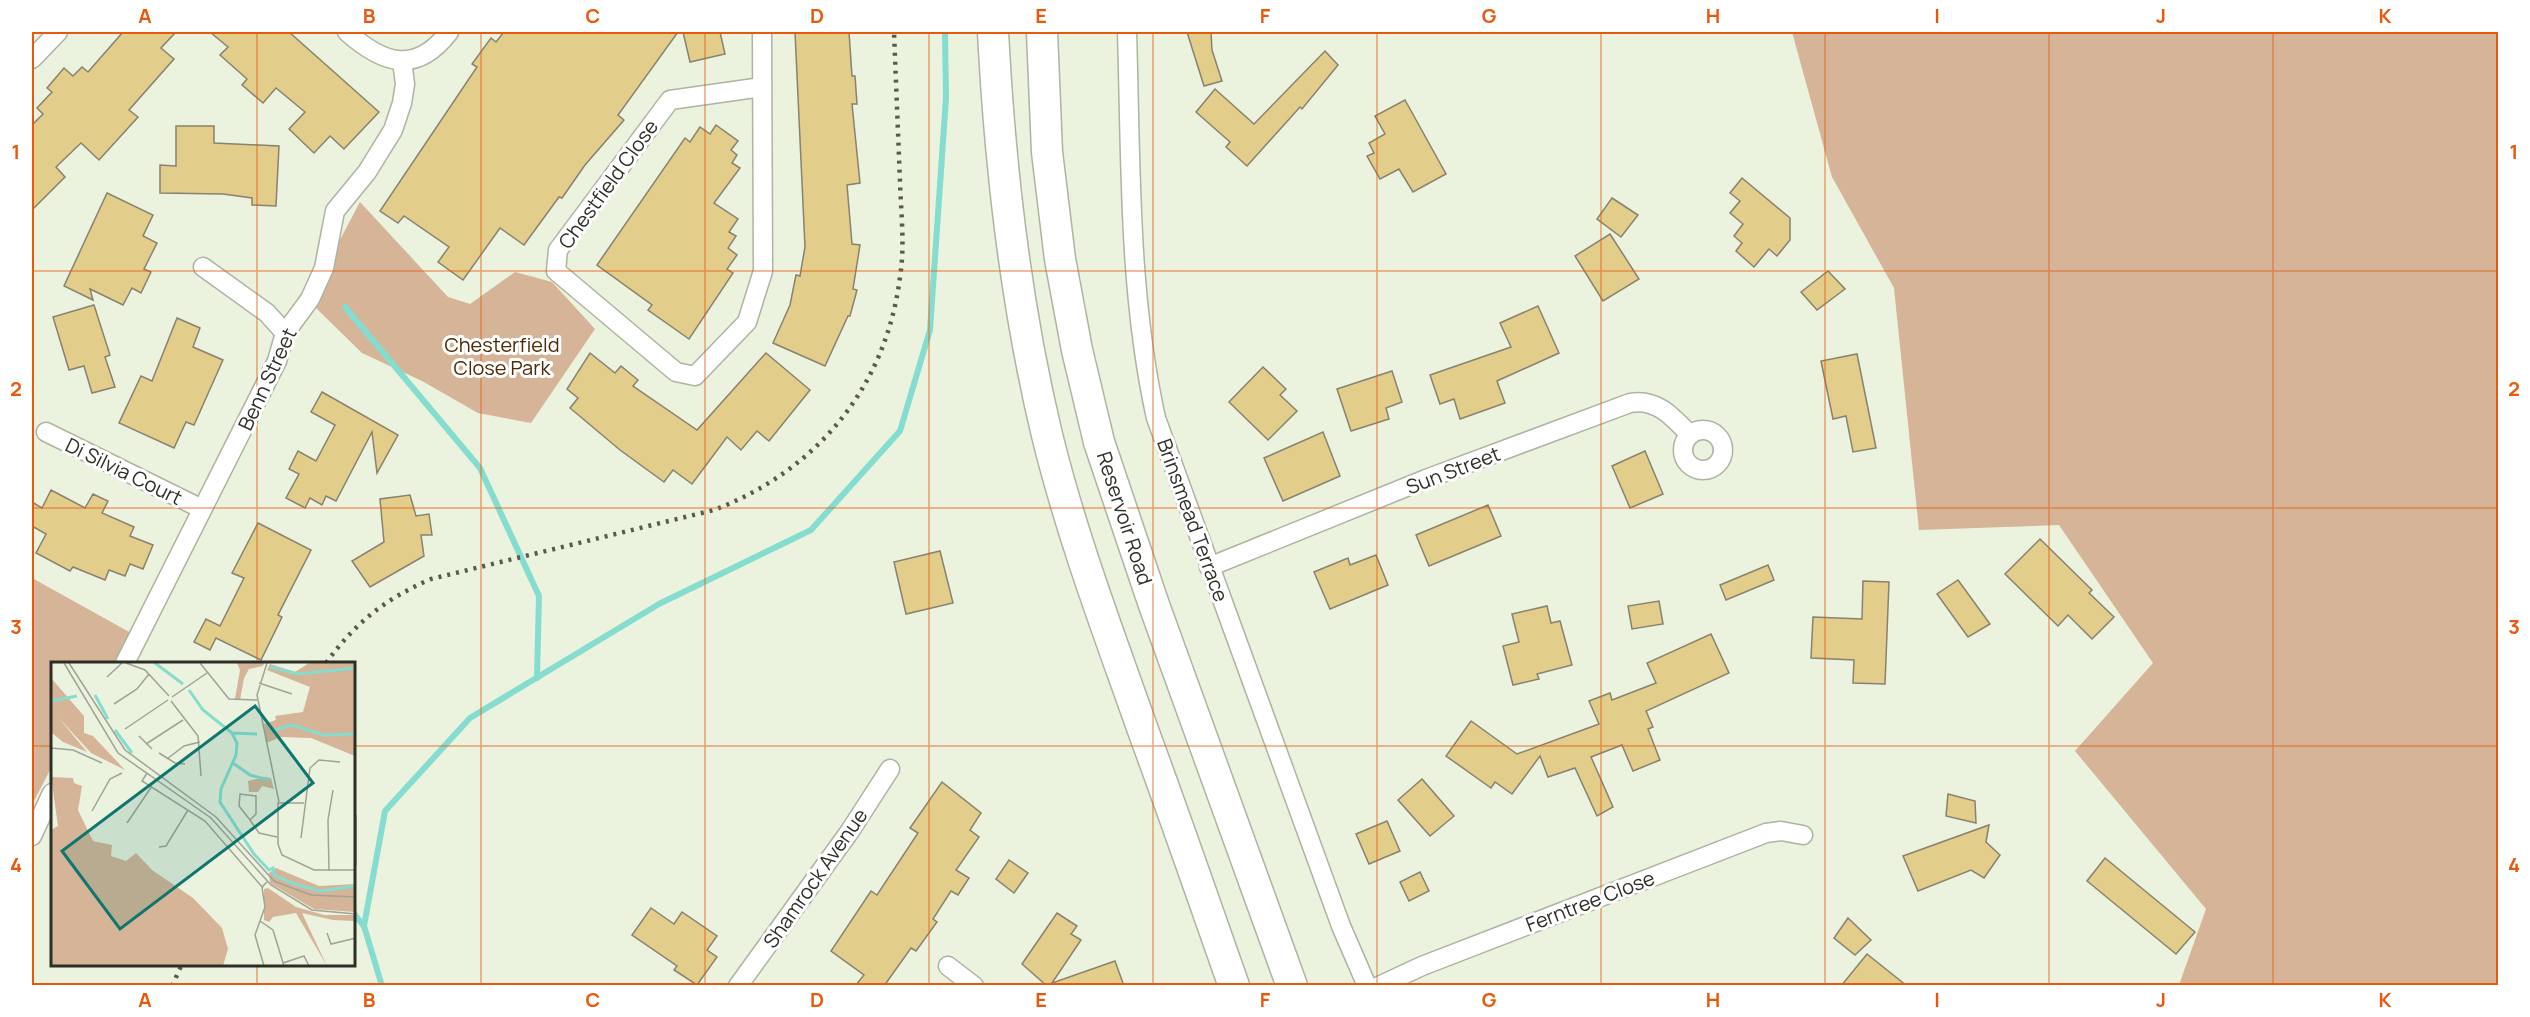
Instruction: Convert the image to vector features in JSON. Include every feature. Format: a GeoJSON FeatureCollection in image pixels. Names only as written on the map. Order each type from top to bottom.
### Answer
{"type":"FeatureCollection","features":[{"type":"Feature","properties":{"kind":"main road"},"geometry":{"type":"LineString","coordinates":[[993,32],[998,139],[1008,220],[1024,329],[1048,436],[1104,625],[1234,986]]}},
{"type":"Feature","properties":{"kind":"main road","name":"Reservoir Road"},"geometry":{"type":"LineString","coordinates":[[1041,32],[1047,152],[1060,259],[1077,350],[1099,442],[1154,605],[1292,986]]}},
{"type":"Feature","properties":{"kind":"street"},"geometry":{"type":"LineString","coordinates":[[32,59],[58,32]]}},
{"type":"Feature","properties":{"kind":"street"},"geometry":{"type":"LineString","coordinates":[[347,32],[370,51],[385,59],[402,61],[417,59],[432,49],[449,32]]}},
{"type":"Feature","properties":{"kind":"street","name":"Chestfield Close"},"geometry":{"type":"LineString","coordinates":[[762,32],[763,270],[747,322],[695,376],[676,372],[556,271],[558,250],[670,100],[762,87]]}},
{"type":"Feature","properties":{"kind":"street","name":"Brinsmead Terrace"},"geometry":{"type":"LineString","coordinates":[[1127,32],[1133,233],[1144,366],[1156,418],[1341,926],[1367,986]]}},
{"type":"Feature","properties":{"kind":"street","name":"Benn Street"},"geometry":{"type":"LineString","coordinates":[[126,662],[277,361],[285,333],[310,299],[324,268],[335,212],[367,172],[393,130],[402,103],[405,84],[402,61]]}},
{"type":"Feature","properties":{"kind":"street"},"geometry":{"type":"LineString","coordinates":[[203,267],[267,313],[285,333]]}},
{"type":"Feature","properties":{"kind":"street","name":"Sun Street"},"geometry":{"type":"LineString","coordinates":[[1209,567],[1426,479],[1630,404],[1642,401],[1654,404],[1690,435]]}},
{"type":"Feature","properties":{"kind":"street","name":"Di Silvia Court"},"geometry":{"type":"LineString","coordinates":[[46,432],[202,509]]}},
{"type":"Feature","properties":{"kind":"street","name":"Shamrock Avenue"},"geometry":{"type":"LineString","coordinates":[[738,986],[850,831],[890,769]]}},
{"type":"Feature","properties":{"kind":"street"},"geometry":{"type":"LineString","coordinates":[[32,836],[51,795]]}},
{"type":"Feature","properties":{"kind":"street","name":"Ferntree Close"},"geometry":{"type":"LineString","coordinates":[[1379,986],[1433,962],[1766,833],[1781,831],[1803,836]]}},
{"type":"Feature","properties":{"kind":"street"},"geometry":{"type":"LineString","coordinates":[[948,966],[974,986]]}},
{"type":"Feature","properties":{"kind":"green space"},"geometry":{"type":"Polygon","coordinates":[[[1792,32],[2498,32],[2498,985],[2179,985],[2206,909],[2075,751],[2153,663],[2059,525],[1919,530],[1894,288],[1832,177],[1792,32]]]}},
{"type":"Feature","properties":{"kind":"green space","name":"Chesterfield Close Park"},"geometry":{"type":"Polygon","coordinates":[[[360,202],[448,297],[470,304],[515,272],[552,282],[595,329],[531,423],[478,413],[422,381],[362,353],[316,308],[333,253],[360,202]]]}},
{"type":"Feature","properties":{"kind":"green space"},"geometry":{"type":"Polygon","coordinates":[[[32,578],[140,638],[123,662],[51,662],[51,768],[34,801],[32,578]]]}},
{"type":"Feature","properties":{"kind":"building"},"geometry":{"type":"Polygon","coordinates":[[[123,32],[176,32],[161,48],[174,59],[129,110],[138,117],[99,160],[81,143],[56,167],[65,177],[32,210],[32,125],[43,114],[37,108],[52,92],[47,88],[64,68],[73,76],[82,67],[88,72],[123,32]]]}},
{"type":"Feature","properties":{"kind":"building"},"geometry":{"type":"Polygon","coordinates":[[[210,32],[289,32],[379,112],[344,149],[330,136],[314,153],[289,129],[305,112],[276,88],[263,103],[242,85],[247,79],[220,55],[228,47],[210,32]]]}},
{"type":"Feature","properties":{"kind":"building"},"geometry":{"type":"Polygon","coordinates":[[[504,32],[678,32],[618,115],[624,120],[585,165],[562,198],[559,197],[524,245],[500,228],[463,280],[438,262],[449,247],[404,216],[398,223],[380,211],[477,67],[472,64],[491,38],[496,42],[504,32]]]}},
{"type":"Feature","properties":{"kind":"building"},"geometry":{"type":"Polygon","coordinates":[[[683,32],[720,32],[725,54],[690,62],[683,32]]]}},
{"type":"Feature","properties":{"kind":"building"},"geometry":{"type":"Polygon","coordinates":[[[795,32],[849,32],[852,76],[855,76],[857,104],[852,104],[860,183],[847,185],[852,244],[860,245],[853,289],[857,290],[850,316],[825,366],[773,343],[790,305],[796,275],[800,276],[805,247],[795,32]]]}},
{"type":"Feature","properties":{"kind":"building"},"geometry":{"type":"Polygon","coordinates":[[[1187,32],[1211,32],[1212,50],[1222,81],[1204,86],[1187,32]]]}},
{"type":"Feature","properties":{"kind":"building"},"geometry":{"type":"Polygon","coordinates":[[[1325,51],[1338,65],[1302,109],[1300,107],[1247,166],[1226,147],[1230,142],[1196,112],[1215,89],[1254,124],[1325,51]]]}},
{"type":"Feature","properties":{"kind":"building"},"geometry":{"type":"Polygon","coordinates":[[[1405,100],[1446,174],[1413,192],[1399,169],[1380,179],[1367,156],[1374,153],[1369,143],[1385,134],[1375,116],[1405,100]]]}},
{"type":"Feature","properties":{"kind":"building"},"geometry":{"type":"Polygon","coordinates":[[[716,125],[738,141],[731,150],[737,155],[732,163],[740,168],[714,203],[738,219],[729,232],[736,236],[728,248],[737,255],[727,269],[733,273],[689,339],[648,310],[652,305],[597,265],[685,138],[690,142],[700,127],[710,134],[716,125]]]}},
{"type":"Feature","properties":{"kind":"building"},"geometry":{"type":"Polygon","coordinates":[[[176,126],[214,126],[214,143],[279,146],[276,206],[252,205],[252,198],[223,194],[160,193],[160,165],[176,166],[176,126]]]}},
{"type":"Feature","properties":{"kind":"building"},"geometry":{"type":"Polygon","coordinates":[[[1742,178],[1790,218],[1790,240],[1777,256],[1769,249],[1754,267],[1736,251],[1742,243],[1734,236],[1743,224],[1730,213],[1740,201],[1730,193],[1742,178]]]}},
{"type":"Feature","properties":{"kind":"building"},"geometry":{"type":"Polygon","coordinates":[[[107,193],[153,215],[143,236],[157,243],[144,269],[151,272],[141,293],[132,288],[123,305],[90,289],[93,300],[64,286],[107,193]]]}},
{"type":"Feature","properties":{"kind":"building"},"geometry":{"type":"Polygon","coordinates":[[[1612,198],[1638,215],[1621,237],[1597,219],[1612,198]]]}},
{"type":"Feature","properties":{"kind":"building"},"geometry":{"type":"Polygon","coordinates":[[[1610,234],[1639,279],[1603,301],[1575,256],[1610,234]]]}},
{"type":"Feature","properties":{"kind":"building"},"geometry":{"type":"Polygon","coordinates":[[[1828,271],[1845,289],[1817,310],[1801,292],[1828,271]]]}},
{"type":"Feature","properties":{"kind":"building"},"geometry":{"type":"Polygon","coordinates":[[[94,305],[110,355],[105,357],[115,387],[92,393],[84,366],[69,370],[53,317],[94,305]]]}},
{"type":"Feature","properties":{"kind":"building"},"geometry":{"type":"Polygon","coordinates":[[[1538,306],[1559,353],[1497,381],[1505,403],[1460,419],[1454,399],[1440,404],[1430,375],[1511,347],[1500,323],[1538,306]]]}},
{"type":"Feature","properties":{"kind":"building"},"geometry":{"type":"Polygon","coordinates":[[[177,318],[200,328],[193,347],[223,360],[194,425],[186,422],[174,448],[119,423],[141,376],[152,381],[177,318]]]}},
{"type":"Feature","properties":{"kind":"building"},"geometry":{"type":"Polygon","coordinates":[[[590,353],[615,373],[621,366],[638,380],[633,386],[697,430],[766,353],[810,390],[769,441],[757,431],[741,450],[727,437],[692,484],[673,470],[664,482],[620,450],[570,408],[578,398],[567,389],[590,353]]]}},
{"type":"Feature","properties":{"kind":"building"},"geometry":{"type":"Polygon","coordinates":[[[1857,354],[1876,448],[1853,452],[1846,416],[1833,419],[1821,361],[1857,354]]]}},
{"type":"Feature","properties":{"kind":"building"},"geometry":{"type":"Polygon","coordinates":[[[1263,367],[1286,389],[1280,395],[1297,411],[1268,440],[1229,402],[1263,367]]]}},
{"type":"Feature","properties":{"kind":"building"},"geometry":{"type":"Polygon","coordinates":[[[1392,371],[1402,402],[1386,408],[1389,419],[1351,431],[1337,389],[1392,371]]]}},
{"type":"Feature","properties":{"kind":"building"},"geometry":{"type":"Polygon","coordinates":[[[322,392],[398,435],[377,473],[372,432],[336,501],[326,496],[322,505],[310,498],[305,508],[286,498],[299,474],[289,469],[298,451],[316,461],[335,425],[311,412],[322,392]]]}},
{"type":"Feature","properties":{"kind":"building"},"geometry":{"type":"Polygon","coordinates":[[[1323,432],[1340,476],[1283,501],[1264,458],[1323,432]]]}},
{"type":"Feature","properties":{"kind":"building"},"geometry":{"type":"Polygon","coordinates":[[[1645,451],[1663,494],[1630,508],[1612,466],[1645,451]]]}},
{"type":"Feature","properties":{"kind":"building"},"geometry":{"type":"Polygon","coordinates":[[[51,490],[85,508],[93,494],[108,501],[102,513],[134,527],[130,536],[153,545],[143,569],[130,564],[125,576],[109,570],[105,580],[73,567],[70,571],[36,553],[46,534],[32,526],[32,502],[42,508],[51,490]]]}},
{"type":"Feature","properties":{"kind":"building"},"geometry":{"type":"Polygon","coordinates":[[[410,495],[416,516],[429,514],[432,535],[421,535],[424,556],[370,587],[352,561],[384,542],[380,499],[410,495]]]}},
{"type":"Feature","properties":{"kind":"building"},"geometry":{"type":"Polygon","coordinates":[[[1488,505],[1501,536],[1429,566],[1416,535],[1488,505]]]}},
{"type":"Feature","properties":{"kind":"building"},"geometry":{"type":"Polygon","coordinates":[[[258,523],[311,550],[278,615],[282,617],[261,660],[216,638],[210,650],[194,642],[206,619],[220,626],[244,578],[232,573],[258,523]]]}},
{"type":"Feature","properties":{"kind":"building"},"geometry":{"type":"Polygon","coordinates":[[[2040,539],[2092,590],[2089,593],[2114,617],[2092,639],[2068,615],[2058,626],[2005,574],[2040,539]]]}},
{"type":"Feature","properties":{"kind":"building"},"geometry":{"type":"Polygon","coordinates":[[[940,551],[953,603],[906,614],[894,562],[940,551]]]}},
{"type":"Feature","properties":{"kind":"building"},"geometry":{"type":"Polygon","coordinates":[[[1376,555],[1388,585],[1330,609],[1314,572],[1348,558],[1350,565],[1376,555]]]}},
{"type":"Feature","properties":{"kind":"building"},"geometry":{"type":"Polygon","coordinates":[[[1768,565],[1774,580],[1726,600],[1720,585],[1768,565]]]}},
{"type":"Feature","properties":{"kind":"building"},"geometry":{"type":"Polygon","coordinates":[[[1958,580],[1990,624],[1968,637],[1937,594],[1958,580]]]}},
{"type":"Feature","properties":{"kind":"building"},"geometry":{"type":"Polygon","coordinates":[[[1863,581],[1889,582],[1885,684],[1853,683],[1854,660],[1811,658],[1813,617],[1862,619],[1863,581]]]}},
{"type":"Feature","properties":{"kind":"building"},"geometry":{"type":"Polygon","coordinates":[[[1659,601],[1663,624],[1632,629],[1628,606],[1659,601]]]}},
{"type":"Feature","properties":{"kind":"building"},"geometry":{"type":"Polygon","coordinates":[[[1547,606],[1551,623],[1560,621],[1572,665],[1537,674],[1539,679],[1513,685],[1503,646],[1519,642],[1512,614],[1547,606]]]}},
{"type":"Feature","properties":{"kind":"building"},"geometry":{"type":"Polygon","coordinates":[[[1711,634],[1729,673],[1646,711],[1653,727],[1648,729],[1660,760],[1633,771],[1622,745],[1591,757],[1613,807],[1597,816],[1575,768],[1548,777],[1540,756],[1512,794],[1495,782],[1491,788],[1446,756],[1471,721],[1517,754],[1599,724],[1589,701],[1610,693],[1612,700],[1656,683],[1647,663],[1711,634]]]}},
{"type":"Feature","properties":{"kind":"building"},"geometry":{"type":"Polygon","coordinates":[[[1422,779],[1454,816],[1430,836],[1398,800],[1422,779]]]}},
{"type":"Feature","properties":{"kind":"building"},"geometry":{"type":"Polygon","coordinates":[[[942,782],[981,813],[970,830],[979,837],[956,870],[969,878],[958,895],[951,891],[933,919],[937,922],[916,951],[911,948],[884,986],[855,986],[864,975],[831,951],[871,891],[877,895],[918,833],[910,828],[942,782]]]}},
{"type":"Feature","properties":{"kind":"building"},"geometry":{"type":"Polygon","coordinates":[[[1948,794],[1975,801],[1976,823],[1946,816],[1948,794]]]}},
{"type":"Feature","properties":{"kind":"building"},"geometry":{"type":"Polygon","coordinates":[[[1387,821],[1400,851],[1369,864],[1356,834],[1387,821]]]}},
{"type":"Feature","properties":{"kind":"building"},"geometry":{"type":"Polygon","coordinates":[[[1989,825],[1986,842],[2000,855],[1984,878],[1971,870],[1918,891],[1903,856],[1989,825]]]}},
{"type":"Feature","properties":{"kind":"building"},"geometry":{"type":"Polygon","coordinates":[[[2105,858],[2195,932],[2176,954],[2087,881],[2105,858]]]}},
{"type":"Feature","properties":{"kind":"building"},"geometry":{"type":"Polygon","coordinates":[[[1009,860],[1028,873],[1014,893],[996,879],[1009,860]]]}},
{"type":"Feature","properties":{"kind":"building"},"geometry":{"type":"Polygon","coordinates":[[[1420,872],[1429,891],[1409,901],[1400,882],[1420,872]]]}},
{"type":"Feature","properties":{"kind":"building"},"geometry":{"type":"Polygon","coordinates":[[[651,908],[674,924],[682,912],[717,936],[707,950],[717,957],[697,985],[674,970],[677,966],[632,935],[651,908]]]}},
{"type":"Feature","properties":{"kind":"building"},"geometry":{"type":"Polygon","coordinates":[[[1057,913],[1077,926],[1071,934],[1081,940],[1050,986],[1047,986],[1022,964],[1057,913]]]}},
{"type":"Feature","properties":{"kind":"building"},"geometry":{"type":"Polygon","coordinates":[[[1848,918],[1871,940],[1855,955],[1834,938],[1848,918]]]}},
{"type":"Feature","properties":{"kind":"building"},"geometry":{"type":"Polygon","coordinates":[[[1867,954],[1907,986],[1841,986],[1867,954]]]}},
{"type":"Feature","properties":{"kind":"building"},"geometry":{"type":"Polygon","coordinates":[[[1115,961],[1124,986],[1052,986],[1052,983],[1115,961]]]}},
{"type":"Feature","properties":{"kind":"waterway"},"geometry":{"type":"LineString","coordinates":[[364,926],[385,811],[470,718],[659,604],[811,530],[900,431],[930,330],[946,98],[945,32]]}},
{"type":"Feature","properties":{"kind":"waterway"},"geometry":{"type":"LineString","coordinates":[[345,307],[480,468],[539,596],[537,678]]}},
{"type":"Feature","properties":{"kind":"waterway"},"geometry":{"type":"LineString","coordinates":[[356,916],[364,926],[382,986]]}},
{"type":"Feature","properties":{"kind":"railway"},"geometry":{"type":"LineString","coordinates":[[327,662],[349,635],[372,613],[399,595],[431,579],[714,510],[751,493],[784,473],[814,448],[840,420],[862,389],[879,355],[892,317],[900,277],[902,229],[894,32]]}},
{"type":"Feature","properties":{"kind":"railway"},"geometry":{"type":"LineString","coordinates":[[172,986],[181,966]]}}]}
